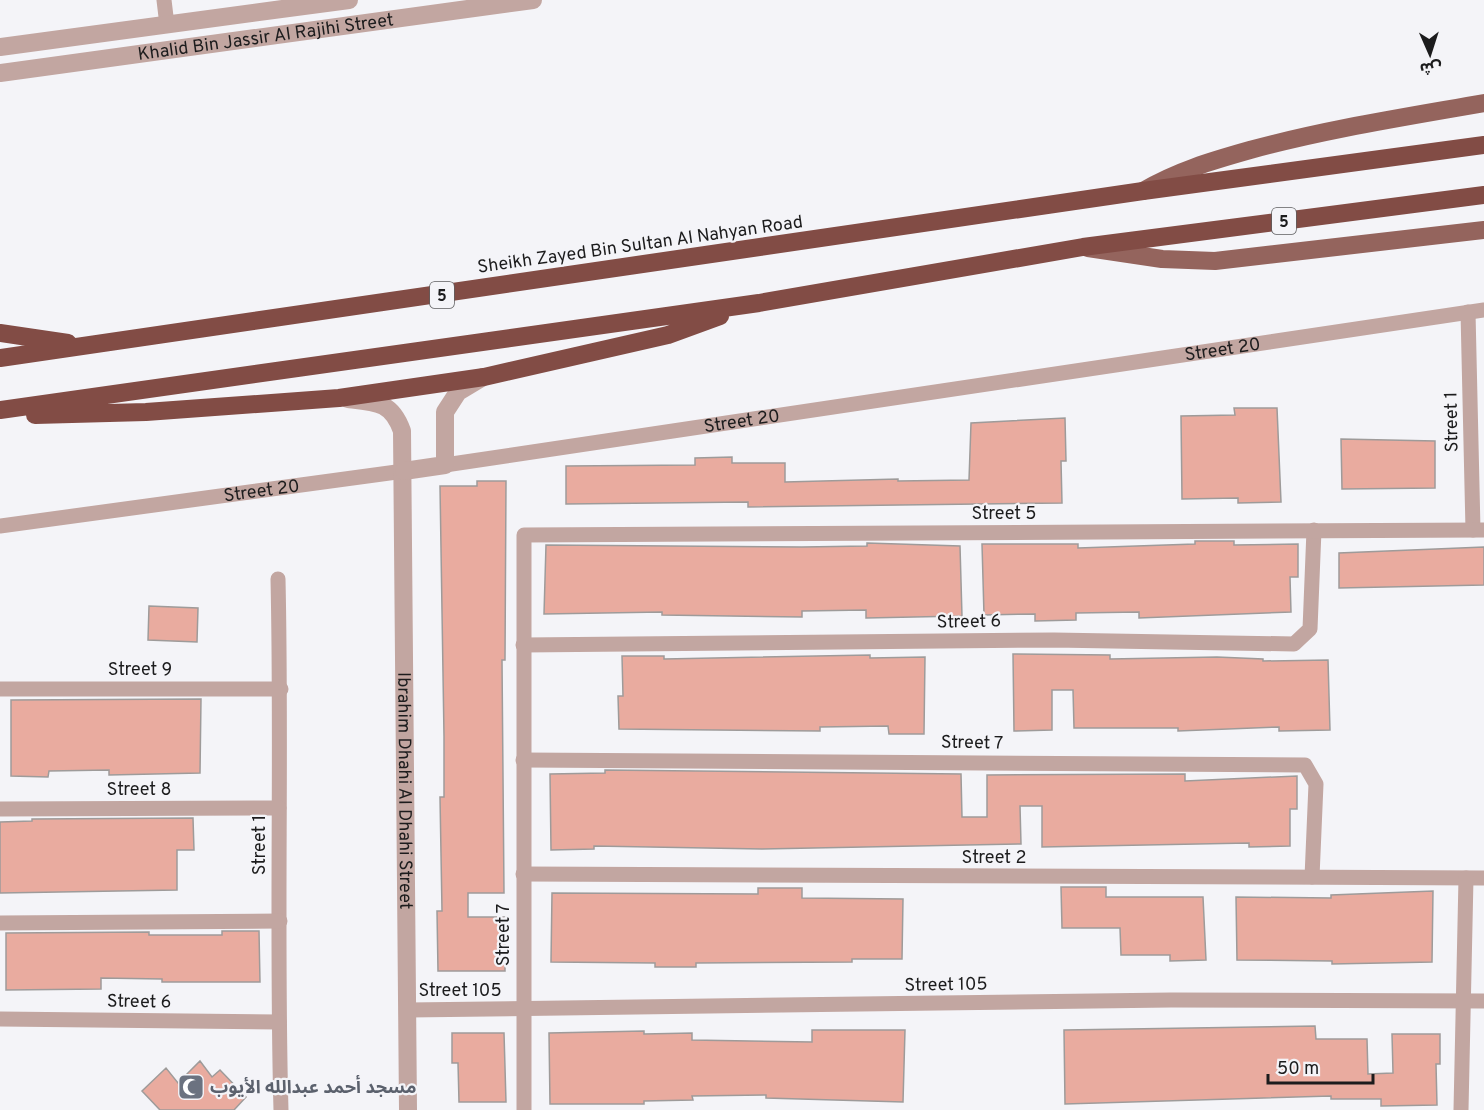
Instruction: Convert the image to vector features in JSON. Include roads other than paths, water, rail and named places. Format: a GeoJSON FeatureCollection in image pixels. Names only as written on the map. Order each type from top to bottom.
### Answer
{"type":"FeatureCollection","features":[{"type":"Feature","properties":{"kind":"highway","name":"Sheikh Zayed Bin Sultan Al Nahyan Road"},"geometry":{"type":"LineString","coordinates":[[0,358],[1143,191],[1484,144]]}},
{"type":"Feature","properties":{"kind":"highway","name":"5"},"geometry":{"type":"LineString","coordinates":[[0,410],[759,303],[1083,247],[1484,195]]}},
{"type":"Feature","properties":{"kind":"highway"},"geometry":{"type":"LineString","coordinates":[[0,417],[146,412],[339,398],[484,376],[668,335],[759,303]]}},
{"type":"Feature","properties":{"kind":"highway"},"geometry":{"type":"LineString","coordinates":[[0,333],[87,347]]}},
{"type":"Feature","properties":{"kind":"main road","name":"Sheikh Zayed Bin Sultan Al Nahyan Road"},"geometry":{"type":"LineString","coordinates":[[1143,191],[1167,177],[1195,166],[1294,138],[1484,103]]}},
{"type":"Feature","properties":{"kind":"main road"},"geometry":{"type":"LineString","coordinates":[[1083,247],[1145,257],[1215,261],[1484,230]]}},
{"type":"Feature","properties":{"kind":"street"},"geometry":{"type":"LineString","coordinates":[[164,0],[167,25]]}},
{"type":"Feature","properties":{"kind":"street","name":"Khalid Bin Jassir Al Rajihi Street"},"geometry":{"type":"LineString","coordinates":[[0,47],[349,0]]}},
{"type":"Feature","properties":{"kind":"street","name":"Khalid Bin Jassir Al Rajihi Street"},"geometry":{"type":"LineString","coordinates":[[0,72],[533,0]]}},
{"type":"Feature","properties":{"kind":"street","name":"Street 20"},"geometry":{"type":"LineString","coordinates":[[0,526],[446,465],[1484,310]]}},
{"type":"Feature","properties":{"kind":"street","name":"Street 1"},"geometry":{"type":"LineString","coordinates":[[1468,312],[1478,530]]}},
{"type":"Feature","properties":{"kind":"street"},"geometry":{"type":"LineString","coordinates":[[446,465],[445,412],[458,392],[484,376]]}},
{"type":"Feature","properties":{"kind":"street","name":"Ibrahim Dhahi Al Dhahi Street"},"geometry":{"type":"LineString","coordinates":[[339,398],[366,401],[393,410],[402,431],[408,1110]]}},
{"type":"Feature","properties":{"kind":"street","name":"Street 6"},"geometry":{"type":"LineString","coordinates":[[523,645],[1054,640],[1294,644],[1310,629],[1314,530]]}},
{"type":"Feature","properties":{"kind":"street","name":"Street 5"},"geometry":{"type":"LineString","coordinates":[[524,535],[1478,530]]}},
{"type":"Feature","properties":{"kind":"street","name":"Street 7"},"geometry":{"type":"LineString","coordinates":[[524,535],[524,1110]]}},
{"type":"Feature","properties":{"kind":"street","name":"Street 1"},"geometry":{"type":"LineString","coordinates":[[278,579],[281,689],[279,808],[281,1110]]}},
{"type":"Feature","properties":{"kind":"street","name":"Street 9"},"geometry":{"type":"LineString","coordinates":[[0,689],[281,689]]}},
{"type":"Feature","properties":{"kind":"street","name":"Street 7"},"geometry":{"type":"LineString","coordinates":[[523,760],[1305,765],[1316,784],[1312,877]]}},
{"type":"Feature","properties":{"kind":"street","name":"Street 8"},"geometry":{"type":"LineString","coordinates":[[0,809],[279,808]]}},
{"type":"Feature","properties":{"kind":"street","name":"Street 2"},"geometry":{"type":"LineString","coordinates":[[523,874],[1484,878]]}},
{"type":"Feature","properties":{"kind":"street"},"geometry":{"type":"LineString","coordinates":[[1461,1110],[1466,878]]}},
{"type":"Feature","properties":{"kind":"street"},"geometry":{"type":"LineString","coordinates":[[0,923],[280,921]]}},
{"type":"Feature","properties":{"kind":"street","name":"Street 105"},"geometry":{"type":"LineString","coordinates":[[408,1010],[1172,1000],[1484,1001]]}},
{"type":"Feature","properties":{"kind":"street","name":"Street 6"},"geometry":{"type":"LineString","coordinates":[[0,1019],[279,1022]]}},
{"type":"Feature","properties":{"kind":"place","name":"مسجد أحمد عبدالله الأيوب"},"geometry":{"type":"Point","coordinates":[191,1087]}}]}
